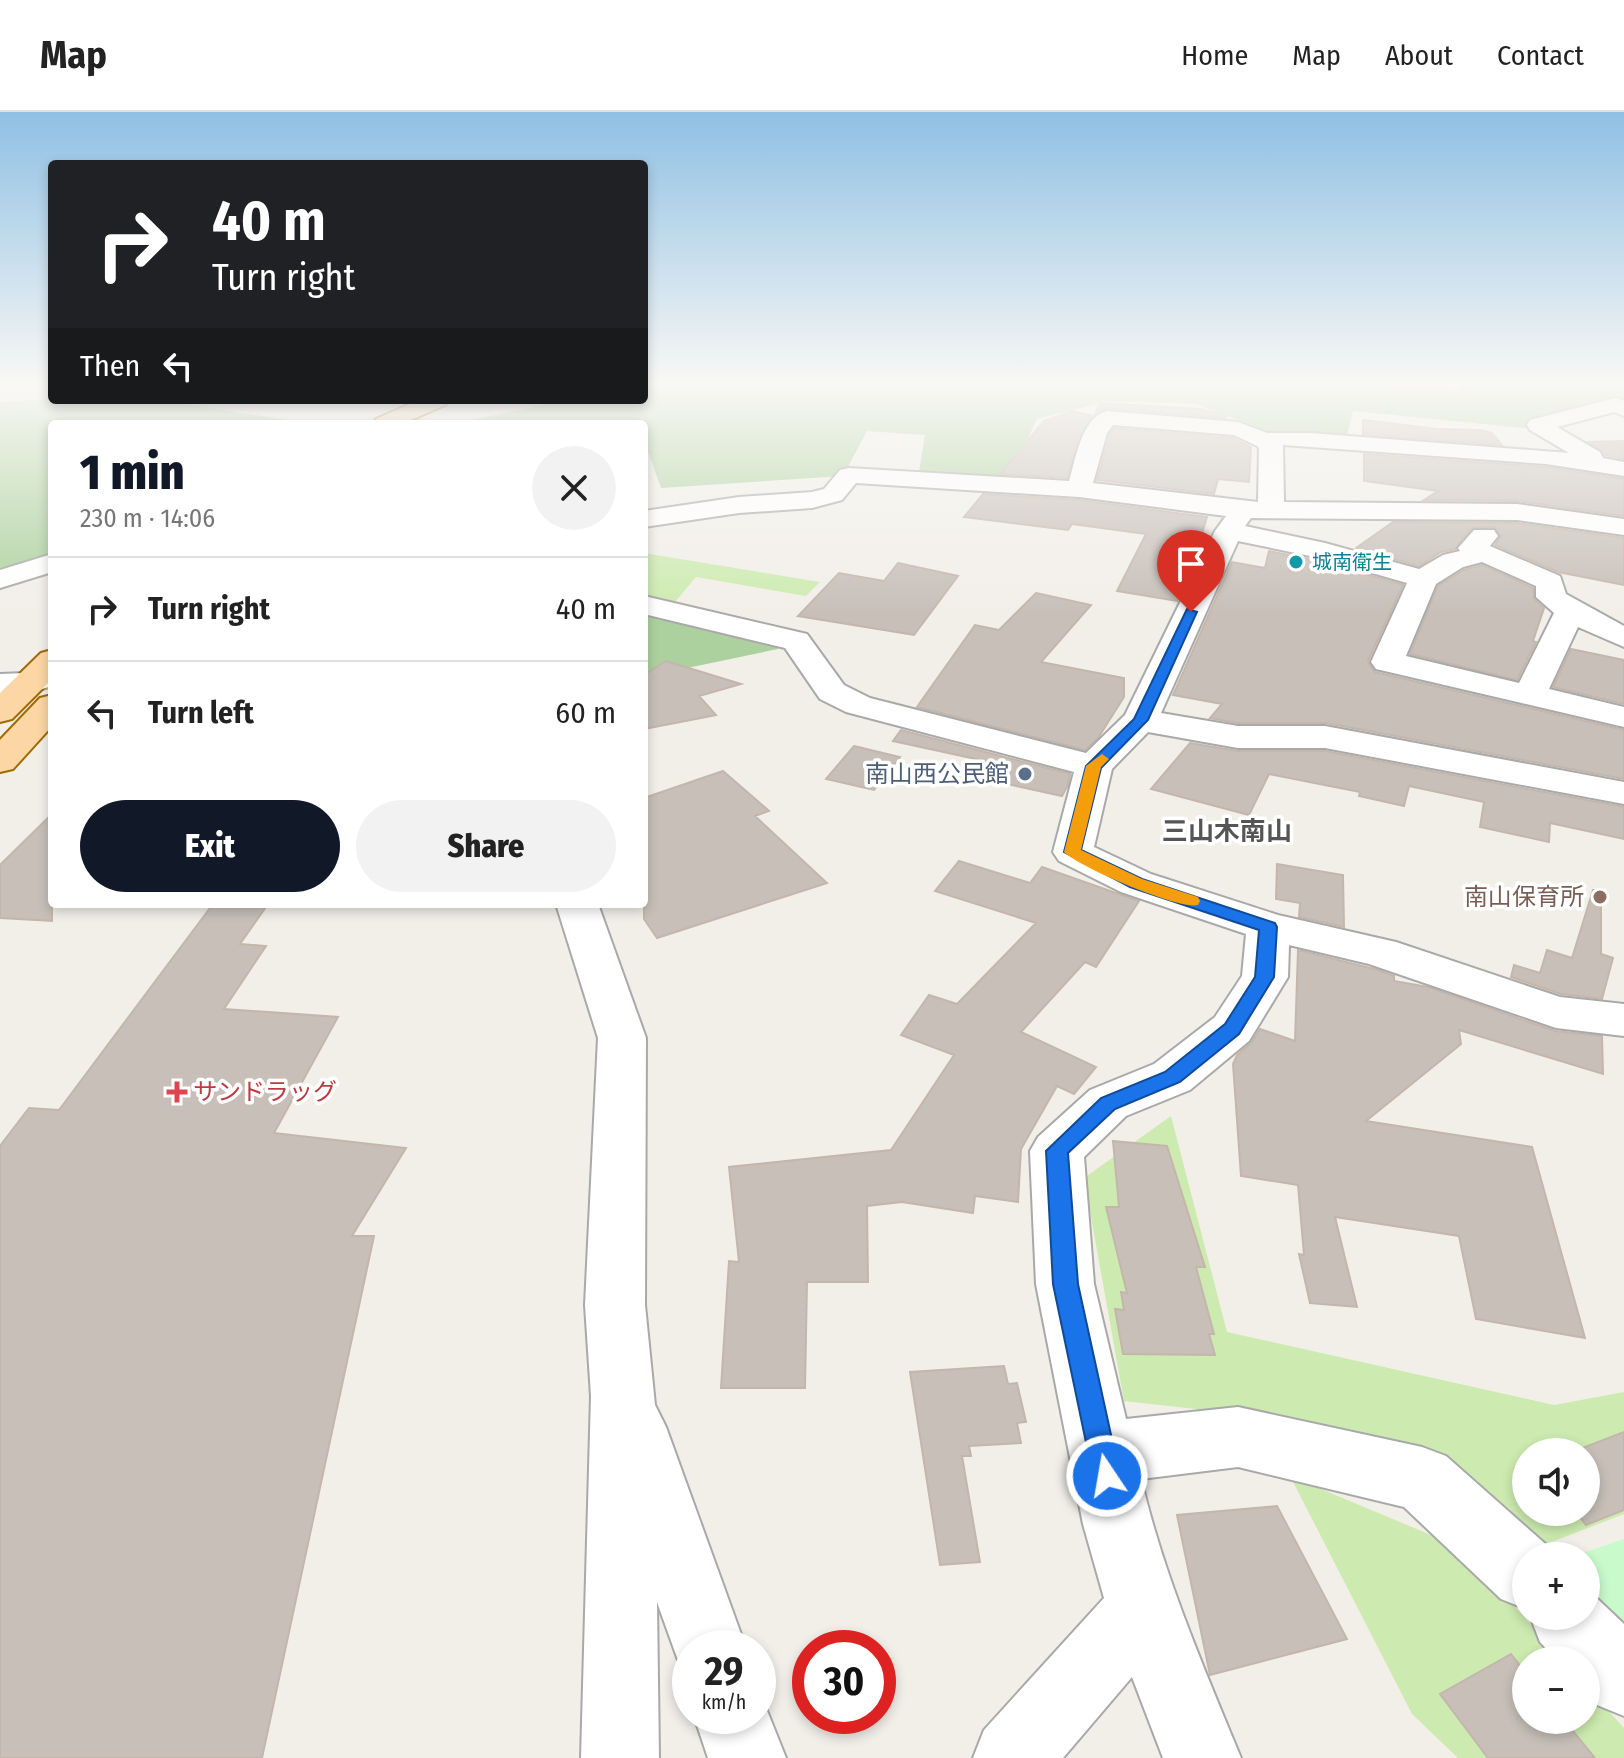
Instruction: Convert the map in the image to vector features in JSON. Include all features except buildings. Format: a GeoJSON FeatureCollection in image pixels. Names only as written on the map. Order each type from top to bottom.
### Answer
{"type":"FeatureCollection","features":[{"type":"Feature","properties":{"kind":"main road"},"geometry":{"type":"LineString","coordinates":[[0,712],[37,681]]}},
{"type":"Feature","properties":{"kind":"main road"},"geometry":{"type":"LineString","coordinates":[[0,761],[37,681]]}},
{"type":"Feature","properties":{"kind":"street"},"geometry":{"type":"LineString","coordinates":[[1079,489],[1087,461]]}},
{"type":"Feature","properties":{"kind":"street"},"geometry":{"type":"LineString","coordinates":[[1266,461],[1248,518],[1140,720],[1094,766],[1073,852],[1136,883],[1268,927],[1380,952],[1556,1012],[1624,1020]]}},
{"type":"Feature","properties":{"kind":"street"},"geometry":{"type":"LineString","coordinates":[[1515,461],[1517,512]]}},
{"type":"Feature","properties":{"kind":"street"},"geometry":{"type":"LineString","coordinates":[[1556,461],[1616,468]]}},
{"type":"Feature","properties":{"kind":"street"},"geometry":{"type":"LineString","coordinates":[[648,518],[739,505],[812,500],[833,495],[849,475],[1079,489],[1248,518],[1517,512],[1624,527]]}},
{"type":"Feature","properties":{"kind":"street"},"geometry":{"type":"LineString","coordinates":[[1517,512],[1499,520],[1472,548],[1550,582],[1551,597],[1570,611],[1624,638]]}},
{"type":"Feature","properties":{"kind":"street"},"geometry":{"type":"LineString","coordinates":[[1248,518],[1325,551],[1423,579]]}},
{"type":"Feature","properties":{"kind":"street"},"geometry":{"type":"LineString","coordinates":[[1482,554],[1453,561],[1423,579],[1387,662],[1624,717]]}},
{"type":"Feature","properties":{"kind":"street"},"geometry":{"type":"LineString","coordinates":[[0,579],[48,564]]}},
{"type":"Feature","properties":{"kind":"street"},"geometry":{"type":"LineString","coordinates":[[648,606],[796,641],[832,692],[858,705],[1094,766]]}},
{"type":"Feature","properties":{"kind":"street"},"geometry":{"type":"LineString","coordinates":[[1530,695],[1570,611]]}},
{"type":"Feature","properties":{"kind":"street"},"geometry":{"type":"LineString","coordinates":[[1140,720],[1238,737],[1325,737],[1624,793]]}},
{"type":"Feature","properties":{"kind":"street"},"geometry":{"type":"LineString","coordinates":[[578,908],[622,1038],[615,1305],[623,1396],[620,1758]]}},
{"type":"Feature","properties":{"kind":"street"},"geometry":{"type":"LineString","coordinates":[[1202,1758],[1143,1609],[1117,1524],[1065,1284],[1057,1151],[1108,1103],[1172,1077],[1232,1029],[1265,977],[1268,927]]}},
{"type":"Feature","properties":{"kind":"street"},"geometry":{"type":"LineString","coordinates":[[623,1396],[703,1630]]}},
{"type":"Feature","properties":{"kind":"street"},"geometry":{"type":"LineString","coordinates":[[1102,1453],[1238,1437],[1422,1479],[1512,1561]]}},
{"type":"Feature","properties":{"kind":"street"},"geometry":{"type":"LineString","coordinates":[[1012,1758],[1143,1609]]}},
{"type":"Feature","properties":{"kind":"street"},"geometry":{"type":"LineString","coordinates":[[1579,1630],[1624,1678]]}},
{"type":"Feature","properties":{"kind":"street"},"geometry":{"type":"LineString","coordinates":[[738,1734],[747,1758]]}},
{"type":"Feature","properties":{"kind":"green space"},"geometry":{"type":"Polygon","coordinates":[[[0,461],[48,461],[48,556],[0,568],[0,461]]]}},
{"type":"Feature","properties":{"kind":"green space"},"geometry":{"type":"Polygon","coordinates":[[[651,461],[851,461],[843,476],[661,488],[651,461]]]}},
{"type":"Feature","properties":{"kind":"green space"},"geometry":{"type":"Polygon","coordinates":[[[921,461],[1017,461],[1009,479],[919,472],[921,461]]]}},
{"type":"Feature","properties":{"kind":"green space"},"geometry":{"type":"Polygon","coordinates":[[[648,554],[820,582],[806,596],[696,577],[670,608],[648,603],[648,554]]]}},
{"type":"Feature","properties":{"kind":"green space"},"geometry":{"type":"Polygon","coordinates":[[[648,610],[776,643],[778,649],[648,676],[648,610]]]}},
{"type":"Feature","properties":{"kind":"green space"},"geometry":{"type":"Polygon","coordinates":[[[1171,1116],[1227,1332],[1554,1405],[1624,1392],[1624,1514],[1600,1523],[1600,1438],[1512,1438],[1512,1526],[1593,1526],[1552,1542],[1537,1542],[1249,1415],[1124,1401],[1084,1178],[1171,1116]]]}},
{"type":"Feature","properties":{"kind":"green space"},"geometry":{"type":"Polygon","coordinates":[[[1290,1476],[1462,1548],[1512,1603],[1512,1630],[1536,1630],[1550,1646],[1512,1646],[1512,1734],[1600,1734],[1600,1701],[1624,1728],[1624,1758],[1458,1758],[1412,1714],[1290,1476]]]}},
{"type":"Feature","properties":{"kind":"green space"},"geometry":{"type":"Polygon","coordinates":[[[1624,1539],[1624,1653],[1600,1621],[1600,1547],[1624,1539]]]}},
{"type":"Feature","properties":{"kind":"slow traffic"},"geometry":{"type":"LineString","coordinates":[[1102,759],[1094,766],[1073,852],[1136,883],[1192,901]]}},
{"type":"Feature","properties":{"kind":"place","name":"城南衛生"},"geometry":{"type":"Point","coordinates":[1296,562]}},
{"type":"Feature","properties":{"kind":"place","name":"南山西公民館"},"geometry":{"type":"Point","coordinates":[1025,774]}},
{"type":"Feature","properties":{"kind":"place","name":"南山保育所"},"geometry":{"type":"Point","coordinates":[1600,897]}},
{"type":"Feature","properties":{"kind":"place","name":"サンドラッグ"},"geometry":{"type":"Point","coordinates":[177,1092]}},
{"type":"Feature","properties":{"kind":"district","name":"三山木南山"},"geometry":{"type":"Point","coordinates":[1227,831]}},
{"type":"Feature","properties":{"kind":"route"},"geometry":{"type":"LineString","coordinates":[[1107,1476],[1065,1284],[1057,1151],[1108,1103],[1172,1077],[1232,1029],[1265,977],[1268,927],[1136,883],[1073,852],[1094,766],[1140,720],[1191,612]]}}]}
